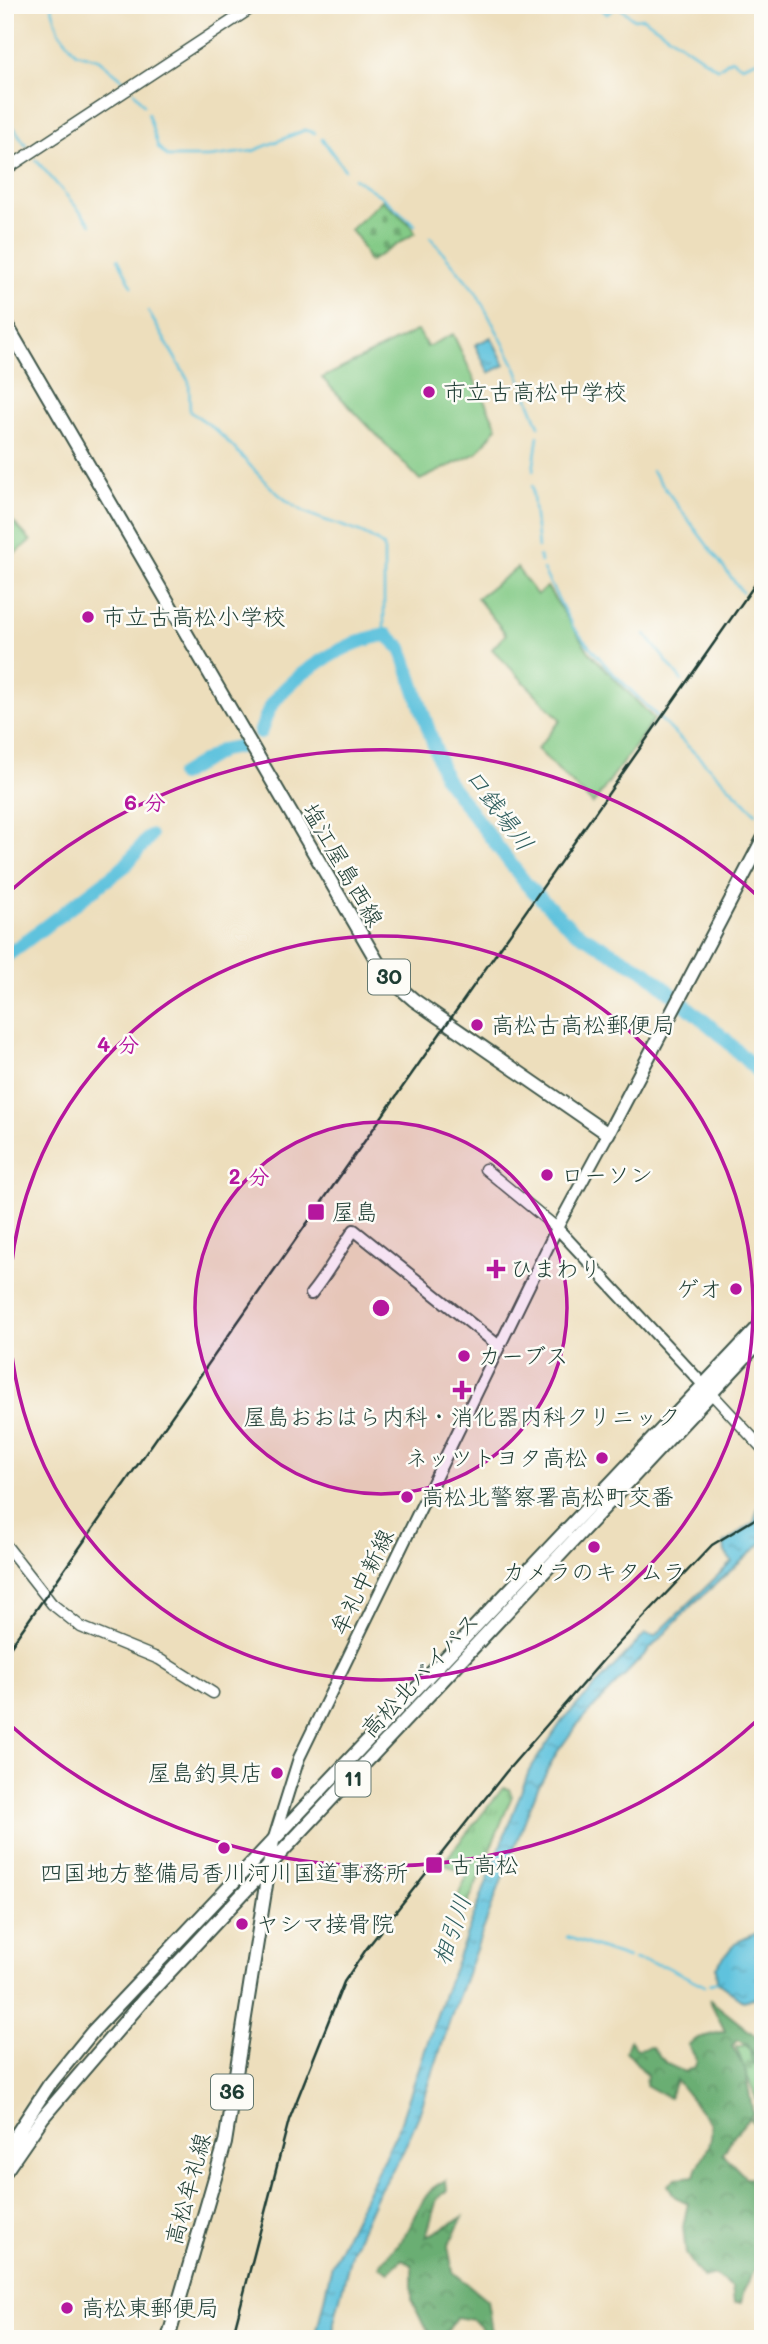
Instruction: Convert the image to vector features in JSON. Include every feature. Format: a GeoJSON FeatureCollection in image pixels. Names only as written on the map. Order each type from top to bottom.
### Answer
{"type":"FeatureCollection","features":[{"type":"Feature","properties":{"kind":"main road","name":"塩江屋島西線"},"geometry":{"type":"LineString","coordinates":[[5,322],[365,943],[392,981],[439,1018],[608,1134]]}},
{"type":"Feature","properties":{"kind":"main road"},"geometry":{"type":"LineString","coordinates":[[707,1389],[557,1228],[763,839]]}},
{"type":"Feature","properties":{"kind":"main road","name":"牟礼中新線"},"geometry":{"type":"LineString","coordinates":[[273,1840],[299,1758],[557,1228]]}},
{"type":"Feature","properties":{"kind":"main road"},"geometry":{"type":"LineString","coordinates":[[311,1294],[332,1268],[338,1253],[354,1230],[499,1346]]}},
{"type":"Feature","properties":{"kind":"main road","name":"高松北バイパス"},"geometry":{"type":"LineString","coordinates":[[5,2172],[23,2143],[88,2063],[707,1389],[763,1322]]}},
{"type":"Feature","properties":{"kind":"main road","name":"高松北バイパス"},"geometry":{"type":"LineString","coordinates":[[5,2152],[49,2085],[93,2031],[707,1389],[763,1338]]}},
{"type":"Feature","properties":{"kind":"main road","name":"高松牟礼線"},"geometry":{"type":"LineString","coordinates":[[168,2339],[225,2143],[273,1840]]}},
{"type":"Feature","properties":{"kind":"street"},"geometry":{"type":"LineString","coordinates":[[5,170],[256,5]]}},
{"type":"Feature","properties":{"kind":"street"},"geometry":{"type":"LineString","coordinates":[[485,1169],[557,1228]]}},
{"type":"Feature","properties":{"kind":"street"},"geometry":{"type":"LineString","coordinates":[[707,1389],[763,1449]]}},
{"type":"Feature","properties":{"kind":"street"},"geometry":{"type":"LineString","coordinates":[[5,1545],[52,1604],[81,1627],[159,1659],[213,1693]]}},
{"type":"Feature","properties":{"kind":"green space"},"geometry":{"type":"Polygon","coordinates":[[[382,200],[412,226],[415,233],[369,262],[358,238],[350,230],[382,200]]]}},
{"type":"Feature","properties":{"kind":"green space"},"geometry":{"type":"Polygon","coordinates":[[[418,330],[427,347],[453,334],[497,427],[477,453],[420,480],[322,378],[418,330]]]}},
{"type":"Feature","properties":{"kind":"green space"},"geometry":{"type":"Polygon","coordinates":[[[5,513],[31,541],[5,561],[5,513]]]}},
{"type":"Feature","properties":{"kind":"green space"},"geometry":{"type":"Polygon","coordinates":[[[517,568],[537,595],[547,587],[590,653],[654,719],[593,804],[537,749],[561,720],[492,649],[506,634],[477,598],[517,568]]]}},
{"type":"Feature","properties":{"kind":"green space"},"geometry":{"type":"Polygon","coordinates":[[[503,1788],[509,1789],[512,1796],[467,1906],[456,1901],[467,1876],[443,1863],[503,1788]]]}},
{"type":"Feature","properties":{"kind":"green space"},"geometry":{"type":"Polygon","coordinates":[[[709,1999],[763,2042],[762,2066],[749,2063],[753,2053],[747,2044],[737,2040],[732,2046],[745,2069],[753,2114],[734,2135],[723,2154],[746,2178],[763,2179],[762,2258],[744,2289],[741,2303],[734,2303],[732,2288],[715,2275],[703,2278],[686,2254],[683,2227],[688,2203],[674,2196],[668,2185],[676,2178],[695,2176],[711,2140],[711,2124],[676,2080],[669,2098],[646,2085],[647,2075],[626,2051],[630,2040],[637,2049],[651,2047],[667,2064],[684,2072],[695,2067],[697,2060],[688,2045],[698,2038],[725,2031],[709,1999]]]}},
{"type":"Feature","properties":{"kind":"green space"},"geometry":{"type":"Polygon","coordinates":[[[746,2045],[751,2051],[752,2064],[763,2064],[763,2131],[751,2120],[761,2111],[736,2047],[746,2045]]]}},
{"type":"Feature","properties":{"kind":"green space"},"geometry":{"type":"Polygon","coordinates":[[[446,2180],[447,2190],[437,2199],[426,2237],[463,2217],[448,2246],[453,2272],[487,2300],[493,2339],[480,2339],[482,2328],[473,2320],[456,2317],[443,2339],[435,2339],[424,2326],[412,2301],[412,2265],[402,2259],[389,2272],[379,2266],[404,2237],[425,2198],[446,2180]]]}},
{"type":"Feature","properties":{"kind":"water"},"geometry":{"type":"Polygon","coordinates":[[[491,337],[505,365],[489,373],[475,345],[491,337]]]}},
{"type":"Feature","properties":{"kind":"water"},"geometry":{"type":"Polygon","coordinates":[[[763,1490],[762,1543],[692,1605],[577,1725],[556,1754],[537,1790],[452,2014],[419,2115],[401,2156],[377,2194],[352,2250],[334,2322],[333,2339],[315,2339],[332,2264],[399,2127],[444,1994],[529,1771],[562,1721],[645,1634],[655,1636],[732,1562],[725,1552],[724,1544],[754,1522],[763,1490]]]}},
{"type":"Feature","properties":{"kind":"water"},"geometry":{"type":"Polygon","coordinates":[[[763,1930],[763,1989],[755,1998],[743,2001],[717,1982],[716,1967],[735,1943],[763,1930]]]}},
{"type":"Feature","properties":{"kind":"waterway"},"geometry":{"type":"LineString","coordinates":[[51,5],[59,31],[76,53],[98,59],[126,82]]}},
{"type":"Feature","properties":{"kind":"waterway"},"geometry":{"type":"LineString","coordinates":[[598,5],[607,14],[618,6],[634,19],[643,18],[718,69],[731,59],[742,66],[763,58]]}},
{"type":"Feature","properties":{"kind":"waterway"},"geometry":{"type":"LineString","coordinates":[[134,92],[144,105]]}},
{"type":"Feature","properties":{"kind":"waterway"},"geometry":{"type":"LineString","coordinates":[[148,114],[158,147],[168,157],[209,157],[253,151],[305,130],[315,133]]}},
{"type":"Feature","properties":{"kind":"waterway"},"geometry":{"type":"LineString","coordinates":[[5,115],[26,145]]}},
{"type":"Feature","properties":{"kind":"waterway"},"geometry":{"type":"LineString","coordinates":[[322,139],[345,170]]}},
{"type":"Feature","properties":{"kind":"waterway"},"geometry":{"type":"LineString","coordinates":[[36,160],[91,224]]}},
{"type":"Feature","properties":{"kind":"waterway"},"geometry":{"type":"LineString","coordinates":[[354,178],[381,196],[415,225]]}},
{"type":"Feature","properties":{"kind":"waterway"},"geometry":{"type":"LineString","coordinates":[[430,237],[476,292],[514,363],[539,426]]}},
{"type":"Feature","properties":{"kind":"waterway"},"geometry":{"type":"LineString","coordinates":[[118,259],[132,286]]}},
{"type":"Feature","properties":{"kind":"waterway"},"geometry":{"type":"LineString","coordinates":[[148,311],[189,382],[190,412],[220,434],[270,486],[299,509],[354,530],[384,547],[384,635]]}},
{"type":"Feature","properties":{"kind":"waterway"},"geometry":{"type":"LineString","coordinates":[[533,471],[538,436]]}},
{"type":"Feature","properties":{"kind":"waterway"},"geometry":{"type":"LineString","coordinates":[[652,471],[742,592]]}},
{"type":"Feature","properties":{"kind":"waterway"},"geometry":{"type":"LineString","coordinates":[[532,486],[538,548]]}},
{"type":"Feature","properties":{"kind":"waterway"},"geometry":{"type":"LineString","coordinates":[[539,556],[541,562]]}},
{"type":"Feature","properties":{"kind":"waterway"},"geometry":{"type":"LineString","coordinates":[[543,570],[573,627],[610,670],[756,813]]}},
{"type":"Feature","properties":{"kind":"waterway"},"geometry":{"type":"LineString","coordinates":[[645,634],[682,681]]}},
{"type":"Feature","properties":{"kind":"waterway","name":"口銭場川"},"geometry":{"type":"LineString","coordinates":[[260,733],[271,706],[282,692],[309,669],[357,643],[387,635],[401,648],[445,778],[527,885],[573,930],[646,972],[722,1036],[763,1077]]}},
{"type":"Feature","properties":{"kind":"waterway","name":"口銭場川"},"geometry":{"type":"LineString","coordinates":[[181,775],[222,750],[243,746]]}},
{"type":"Feature","properties":{"kind":"waterway","name":"口銭場川"},"geometry":{"type":"LineString","coordinates":[[5,957],[125,866],[150,836]]}},
{"type":"Feature","properties":{"kind":"waterway"},"geometry":{"type":"LineString","coordinates":[[567,1937],[628,1958]]}},
{"type":"Feature","properties":{"kind":"waterway"},"geometry":{"type":"LineString","coordinates":[[634,1959],[665,1966],[705,1986]]}},
{"type":"Feature","properties":{"kind":"waterway"},"geometry":{"type":"LineString","coordinates":[[710,1984],[717,1982]]}},
{"type":"Feature","properties":{"kind":"railway"},"geometry":{"type":"LineString","coordinates":[[5,1654],[763,573]]}},
{"type":"Feature","properties":{"kind":"railway"},"geometry":{"type":"LineString","coordinates":[[232,2339],[289,2120],[344,1982],[367,1948],[506,1772],[605,1658],[712,1545],[763,1514]]}},
{"type":"Feature","properties":{"kind":"place","name":"市立古高松中学校"},"geometry":{"type":"Point","coordinates":[429,392]}},
{"type":"Feature","properties":{"kind":"place","name":"市立古高松小学校"},"geometry":{"type":"Point","coordinates":[88,617]}},
{"type":"Feature","properties":{"kind":"place","name":"高松古高松郵便局"},"geometry":{"type":"Point","coordinates":[477,1025]}},
{"type":"Feature","properties":{"kind":"place","name":"ローソン"},"geometry":{"type":"Point","coordinates":[547,1175]}},
{"type":"Feature","properties":{"kind":"place","name":"屋島"},"geometry":{"type":"Point","coordinates":[316,1212]}},
{"type":"Feature","properties":{"kind":"place","name":"ひまわり"},"geometry":{"type":"Point","coordinates":[496,1269]}},
{"type":"Feature","properties":{"kind":"place","name":"ゲオ"},"geometry":{"type":"Point","coordinates":[736,1289]}},
{"type":"Feature","properties":{"kind":"place","name":"カーブス"},"geometry":{"type":"Point","coordinates":[464,1356]}},
{"type":"Feature","properties":{"kind":"place","name":"屋島おおはら内科・消化器内科クリニック"},"geometry":{"type":"Point","coordinates":[462,1390]}},
{"type":"Feature","properties":{"kind":"place","name":"ネッツトヨタ高松"},"geometry":{"type":"Point","coordinates":[602,1458]}},
{"type":"Feature","properties":{"kind":"place","name":"高松北警察署高松町交番"},"geometry":{"type":"Point","coordinates":[407,1497]}},
{"type":"Feature","properties":{"kind":"place","name":"カメラのキタムラ"},"geometry":{"type":"Point","coordinates":[594,1547]}},
{"type":"Feature","properties":{"kind":"place","name":"屋島釣具店"},"geometry":{"type":"Point","coordinates":[277,1773]}},
{"type":"Feature","properties":{"kind":"place","name":"四国地方整備局香川河川国道事務所"},"geometry":{"type":"Point","coordinates":[224,1848]}},
{"type":"Feature","properties":{"kind":"place","name":"古高松"},"geometry":{"type":"Point","coordinates":[434,1865]}},
{"type":"Feature","properties":{"kind":"place","name":"ヤシマ接骨院"},"geometry":{"type":"Point","coordinates":[242,1924]}},
{"type":"Feature","properties":{"kind":"place","name":"高松東郵便局"},"geometry":{"type":"Point","coordinates":[67,2308]}},
{"type":"Feature","properties":{"kind":"water label","name":"相引川"},"geometry":{"type":"Point","coordinates":[452,1930]}}]}
